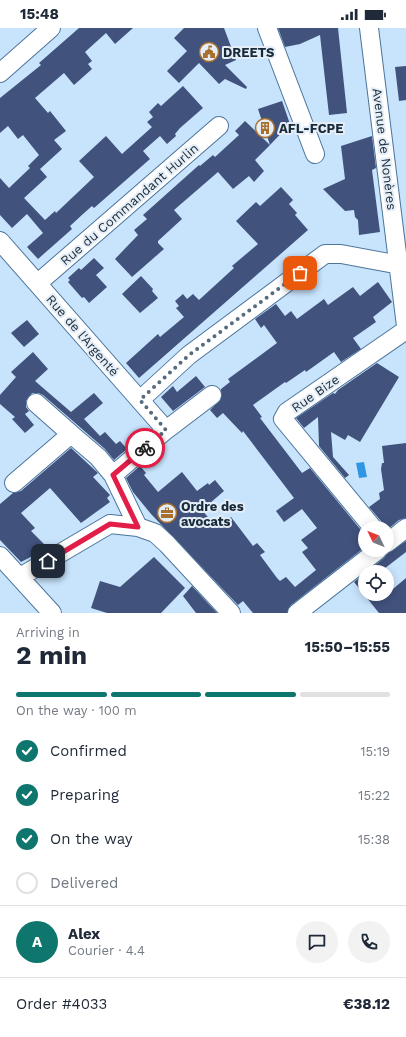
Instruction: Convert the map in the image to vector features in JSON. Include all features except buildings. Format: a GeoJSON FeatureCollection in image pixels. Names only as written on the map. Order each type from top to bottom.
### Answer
{"type":"FeatureCollection","features":[{"type":"Feature","properties":{"kind":"street"},"geometry":{"type":"LineString","coordinates":[[0,73],[51,28]]}},
{"type":"Feature","properties":{"kind":"street"},"geometry":{"type":"LineString","coordinates":[[266,28],[315,154]]}},
{"type":"Feature","properties":{"kind":"street","name":"Avenue de Nonères"},"geometry":{"type":"LineString","coordinates":[[372,33],[406,326]]}},
{"type":"Feature","properties":{"kind":"street","name":"Rue du Commandant Hurlin"},"geometry":{"type":"LineString","coordinates":[[38,283],[219,126]]}},
{"type":"Feature","properties":{"kind":"street","name":"Rue de l'Argenté"},"geometry":{"type":"LineString","coordinates":[[0,241],[166,430]]}},
{"type":"Feature","properties":{"kind":"street"},"geometry":{"type":"LineString","coordinates":[[140,400],[189,355],[325,254],[341,254],[400,265]]}},
{"type":"Feature","properties":{"kind":"street","name":"Rue Bize"},"geometry":{"type":"LineString","coordinates":[[366,521],[283,419],[287,412],[406,330]]}},
{"type":"Feature","properties":{"kind":"street"},"geometry":{"type":"LineString","coordinates":[[113,475],[166,430],[212,395]]}},
{"type":"Feature","properties":{"kind":"street"},"geometry":{"type":"LineString","coordinates":[[36,403],[98,457],[113,475],[138,527]]}},
{"type":"Feature","properties":{"kind":"street"},"geometry":{"type":"LineString","coordinates":[[14,483],[71,434]]}},
{"type":"Feature","properties":{"kind":"street"},"geometry":{"type":"LineString","coordinates":[[20,578],[110,524],[138,527],[155,533],[167,544],[231,613]]}},
{"type":"Feature","properties":{"kind":"street"},"geometry":{"type":"LineString","coordinates":[[394,537],[406,528]]}},
{"type":"Feature","properties":{"kind":"street"},"geometry":{"type":"LineString","coordinates":[[0,556],[52,613]]}},
{"type":"Feature","properties":{"kind":"street"},"geometry":{"type":"LineString","coordinates":[[297,613],[369,557]]}},
{"type":"Feature","properties":{"kind":"water"},"geometry":{"type":"Polygon","coordinates":[[[364,462],[367,477],[359,478],[356,463],[364,462]]]}},
{"type":"Feature","properties":{"kind":"way so far"},"geometry":{"type":"LineString","coordinates":[[145,448],[166,430],[140,400],[189,355],[300,273]]}},
{"type":"Feature","properties":{"kind":"place","name":"DREETS"},"geometry":{"type":"Point","coordinates":[209,52]}},
{"type":"Feature","properties":{"kind":"place","name":"AFL-FCPE"},"geometry":{"type":"Point","coordinates":[265,128]}},
{"type":"Feature","properties":{"kind":"place","name":"Ordre des avocats"},"geometry":{"type":"Point","coordinates":[167,513]}},
{"type":"Feature","properties":{"kind":"route"},"geometry":{"type":"LineString","coordinates":[[48,561],[110,524],[138,527],[113,475],[145,448]]}}]}
